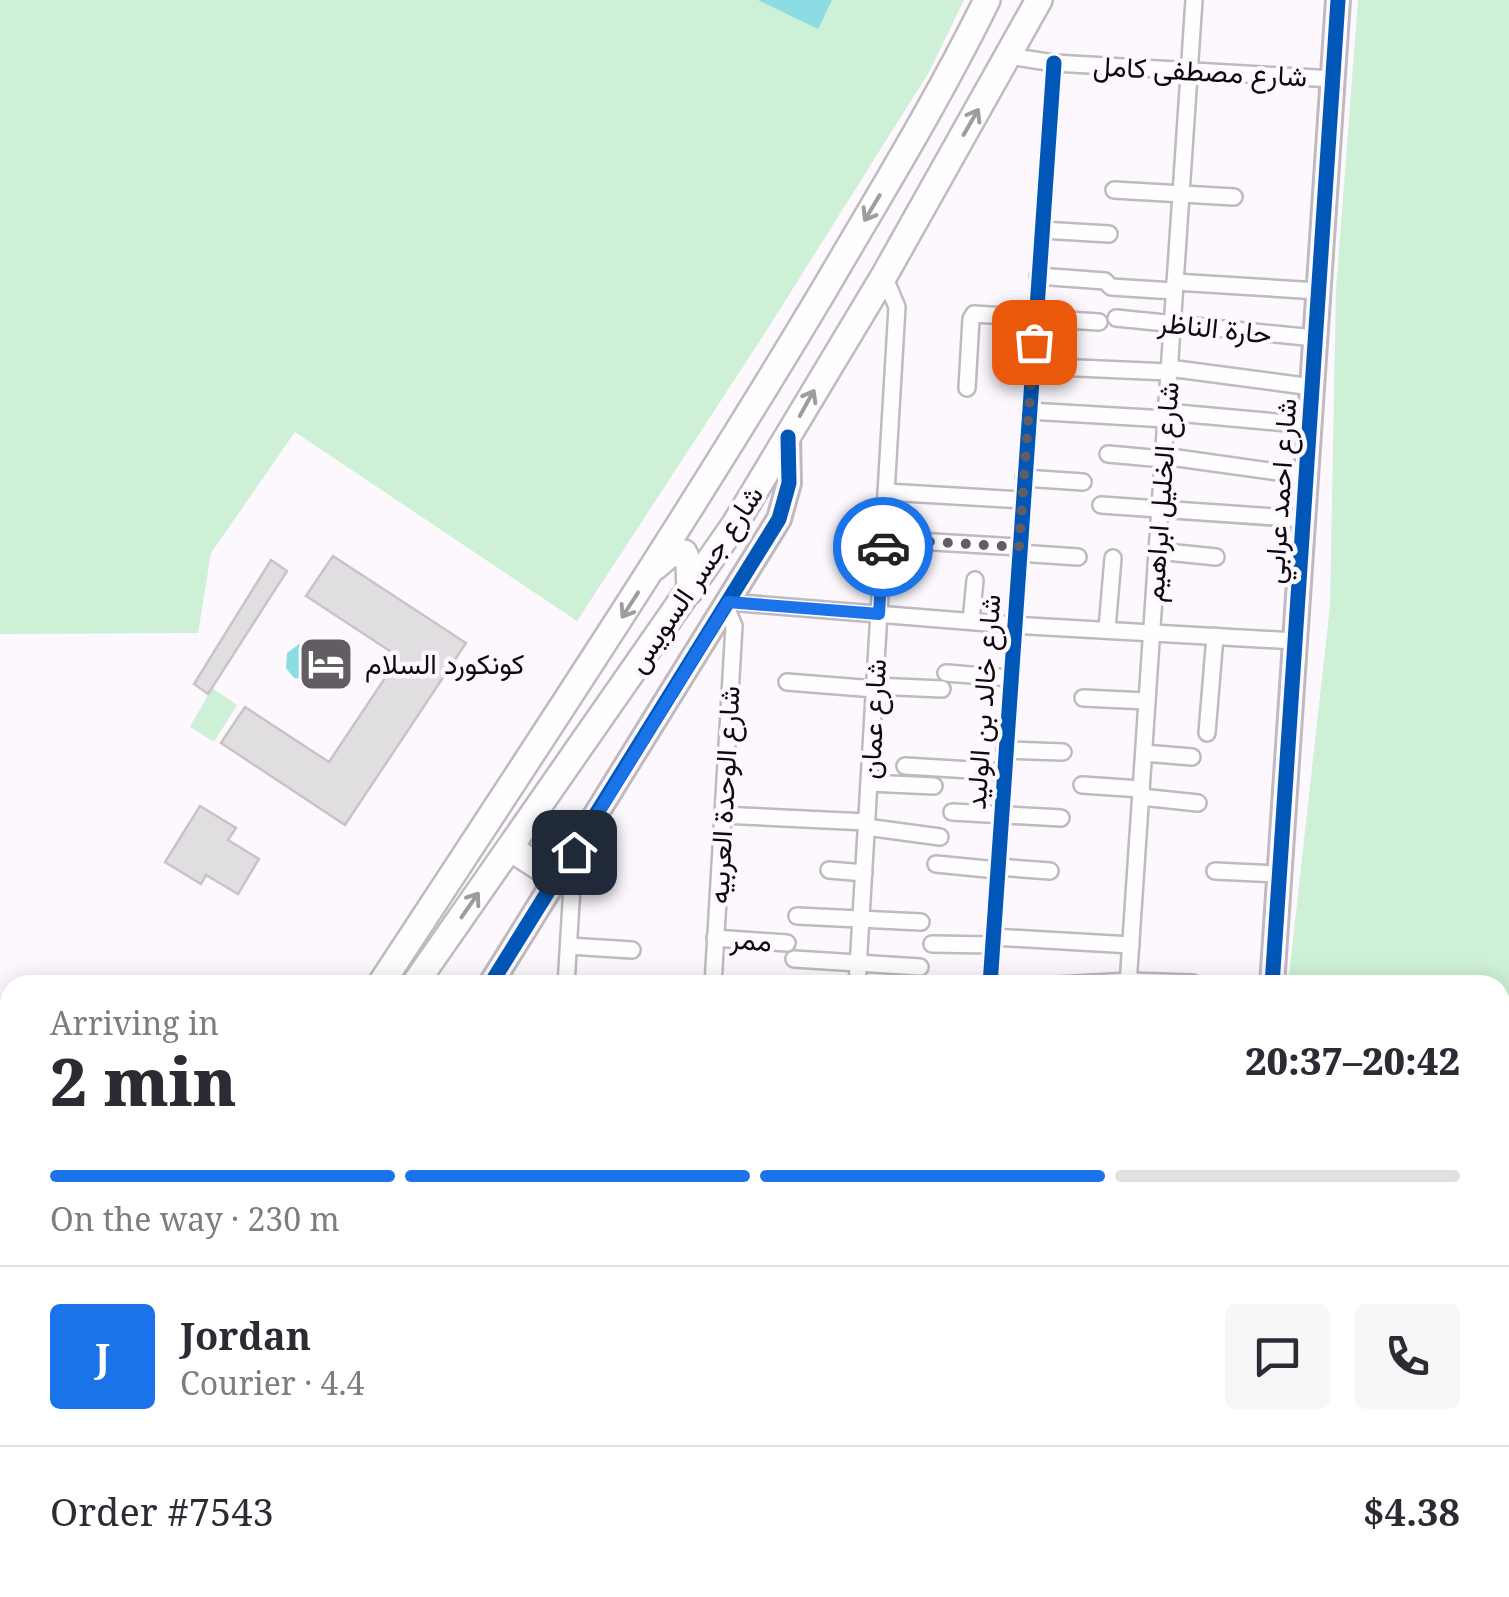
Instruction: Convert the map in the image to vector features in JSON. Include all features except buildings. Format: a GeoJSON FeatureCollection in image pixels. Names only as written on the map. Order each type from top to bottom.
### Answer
{"type":"FeatureCollection","features":[{"type":"Feature","properties":{"kind":"main road","name":"شارع جسر السويس"},"geometry":{"type":"LineString","coordinates":[[387,975],[695,502],[948,78],[987,0]]}},
{"type":"Feature","properties":{"kind":"main road","name":"شارع جسر السويس"},"geometry":{"type":"LineString","coordinates":[[421,975],[734,524],[884,276],[1038,0]]}},
{"type":"Feature","properties":{"kind":"main road"},"geometry":{"type":"LineString","coordinates":[[695,502],[710,520],[734,524]]}},
{"type":"Feature","properties":{"kind":"main road"},"geometry":{"type":"LineString","coordinates":[[654,568],[670,554],[684,552],[689,564],[690,591]]}},
{"type":"Feature","properties":{"kind":"main road"},"geometry":{"type":"LineString","coordinates":[[510,848],[558,879]]}},
{"type":"Feature","properties":{"kind":"street","name":"شارع الخليل ابراهيم"},"geometry":{"type":"LineString","coordinates":[[1129,975],[1194,0]]}},
{"type":"Feature","properties":{"kind":"street","name":"شارع احمد عرابي"},"geometry":{"type":"LineString","coordinates":[[1273,975],[1338,0]]}},
{"type":"Feature","properties":{"kind":"street","name":"شارع مصطفى كامل"},"geometry":{"type":"LineString","coordinates":[[1008,56],[1054,63],[1332,79]]}},
{"type":"Feature","properties":{"kind":"street","name":"شارع خالد بن الوليد"},"geometry":{"type":"LineString","coordinates":[[990,975],[1054,63]]}},
{"type":"Feature","properties":{"kind":"street"},"geometry":{"type":"LineString","coordinates":[[1114,190],[1234,197]]}},
{"type":"Feature","properties":{"kind":"street"},"geometry":{"type":"LineString","coordinates":[[1042,230],[1110,234]]}},
{"type":"Feature","properties":{"kind":"street","name":"شارع عمان"},"geometry":{"type":"LineString","coordinates":[[857,975],[897,308],[884,276]]}},
{"type":"Feature","properties":{"kind":"street"},"geometry":{"type":"LineString","coordinates":[[1038,276],[1105,281],[1111,287],[1318,292]]}},
{"type":"Feature","properties":{"kind":"street","name":"حارة الناظر"},"geometry":{"type":"LineString","coordinates":[[966,388],[972,316],[1172,324],[1315,338]]}},
{"type":"Feature","properties":{"kind":"street"},"geometry":{"type":"LineString","coordinates":[[1032,366],[1169,370],[1312,387]]}},
{"type":"Feature","properties":{"kind":"street"},"geometry":{"type":"LineString","coordinates":[[1029,411],[1166,415],[1310,426]]}},
{"type":"Feature","properties":{"kind":"street"},"geometry":{"type":"LineString","coordinates":[[496,975],[780,519],[788,484],[788,436]]}},
{"type":"Feature","properties":{"kind":"street"},"geometry":{"type":"LineString","coordinates":[[1108,454],[1306,476]]}},
{"type":"Feature","properties":{"kind":"street"},"geometry":{"type":"LineString","coordinates":[[1024,478],[1084,482]]}},
{"type":"Feature","properties":{"kind":"street"},"geometry":{"type":"LineString","coordinates":[[886,492],[1022,500]]}},
{"type":"Feature","properties":{"kind":"street"},"geometry":{"type":"LineString","coordinates":[[1102,505],[1303,519]]}},
{"type":"Feature","properties":{"kind":"street"},"geometry":{"type":"LineString","coordinates":[[884,539],[1078,557]]}},
{"type":"Feature","properties":{"kind":"street"},"geometry":{"type":"LineString","coordinates":[[1157,552],[1216,557]]}},
{"type":"Feature","properties":{"kind":"street"},"geometry":{"type":"LineString","coordinates":[[1107,629],[1113,558]]}},
{"type":"Feature","properties":{"kind":"street"},"geometry":{"type":"LineString","coordinates":[[971,621],[975,580]]}},
{"type":"Feature","properties":{"kind":"street"},"geometry":{"type":"LineString","coordinates":[[727,605],[1295,641]]}},
{"type":"Feature","properties":{"kind":"street","name":"شارع الوحدة العربيه"},"geometry":{"type":"LineString","coordinates":[[713,975],[734,626],[727,605]]}},
{"type":"Feature","properties":{"kind":"street"},"geometry":{"type":"LineString","coordinates":[[1207,732],[1216,636]]}},
{"type":"Feature","properties":{"kind":"street"},"geometry":{"type":"LineString","coordinates":[[786,682],[875,688],[1010,678]]}},
{"type":"Feature","properties":{"kind":"street"},"geometry":{"type":"LineString","coordinates":[[1083,698],[1147,702]]}},
{"type":"Feature","properties":{"kind":"street"},"geometry":{"type":"LineString","coordinates":[[1005,750],[1063,752]]}},
{"type":"Feature","properties":{"kind":"street"},"geometry":{"type":"LineString","coordinates":[[1144,752],[1192,756]]}},
{"type":"Feature","properties":{"kind":"street"},"geometry":{"type":"LineString","coordinates":[[905,766],[1004,772]]}},
{"type":"Feature","properties":{"kind":"street"},"geometry":{"type":"LineString","coordinates":[[869,783],[934,786]]}},
{"type":"Feature","properties":{"kind":"street"},"geometry":{"type":"LineString","coordinates":[[1082,785],[1198,803]]}},
{"type":"Feature","properties":{"kind":"street"},"geometry":{"type":"LineString","coordinates":[[952,812],[1061,818]]}},
{"type":"Feature","properties":{"kind":"street"},"geometry":{"type":"LineString","coordinates":[[722,815],[867,825],[940,837]]}},
{"type":"Feature","properties":{"kind":"street"},"geometry":{"type":"LineString","coordinates":[[567,975],[574,852]]}},
{"type":"Feature","properties":{"kind":"street"},"geometry":{"type":"LineString","coordinates":[[936,864],[1050,870]]}},
{"type":"Feature","properties":{"kind":"street"},"geometry":{"type":"LineString","coordinates":[[829,870],[864,872]]}},
{"type":"Feature","properties":{"kind":"street"},"geometry":{"type":"LineString","coordinates":[[1215,871],[1279,874]]}},
{"type":"Feature","properties":{"kind":"street"},"geometry":{"type":"LineString","coordinates":[[797,916],[921,922]]}},
{"type":"Feature","properties":{"kind":"street","name":"ممر"},"geometry":{"type":"LineString","coordinates":[[715,938],[858,964],[920,967]]}},
{"type":"Feature","properties":{"kind":"street"},"geometry":{"type":"LineString","coordinates":[[932,944],[992,941],[1131,945]]}},
{"type":"Feature","properties":{"kind":"street"},"geometry":{"type":"LineString","coordinates":[[569,946],[632,950]]}},
{"type":"Feature","properties":{"kind":"green space"},"geometry":{"type":"Polygon","coordinates":[[[0,0],[964,0],[929,72],[577,621],[295,432],[211,553],[198,633],[0,634],[0,0]]]}},
{"type":"Feature","properties":{"kind":"green space"},"geometry":{"type":"Polygon","coordinates":[[[1358,0],[1509,0],[1509,975],[1289,975],[1330,606],[1336,290],[1358,0]]]}},
{"type":"Feature","properties":{"kind":"green space"},"geometry":{"type":"Polygon","coordinates":[[[212,688],[237,705],[214,742],[190,727],[212,688]]]}},
{"type":"Feature","properties":{"kind":"water"},"geometry":{"type":"Polygon","coordinates":[[[758,0],[832,0],[818,29],[758,0]]]}},
{"type":"Feature","properties":{"kind":"water"},"geometry":{"type":"Polygon","coordinates":[[[299,644],[312,644],[322,654],[322,662],[314,669],[311,680],[294,678],[286,668],[287,653],[299,644]]]}},
{"type":"Feature","properties":{"kind":"cycle path"},"geometry":{"type":"LineString","coordinates":[[1273,975],[1338,0]]}},
{"type":"Feature","properties":{"kind":"cycle path"},"geometry":{"type":"LineString","coordinates":[[991,975],[1054,63]]}},
{"type":"Feature","properties":{"kind":"cycle path"},"geometry":{"type":"LineString","coordinates":[[496,975],[779,519],[789,483],[788,437]]}},
{"type":"Feature","properties":{"kind":"way so far"},"geometry":{"type":"LineString","coordinates":[[883,547],[884,539],[1019,547],[1034,342]]}},
{"type":"Feature","properties":{"kind":"place","name":"كونكورد السلام"},"geometry":{"type":"Point","coordinates":[326,664]}},
{"type":"Feature","properties":{"kind":"route"},"geometry":{"type":"LineString","coordinates":[[574,852],[728,602],[879,614],[883,547]]}}]}
